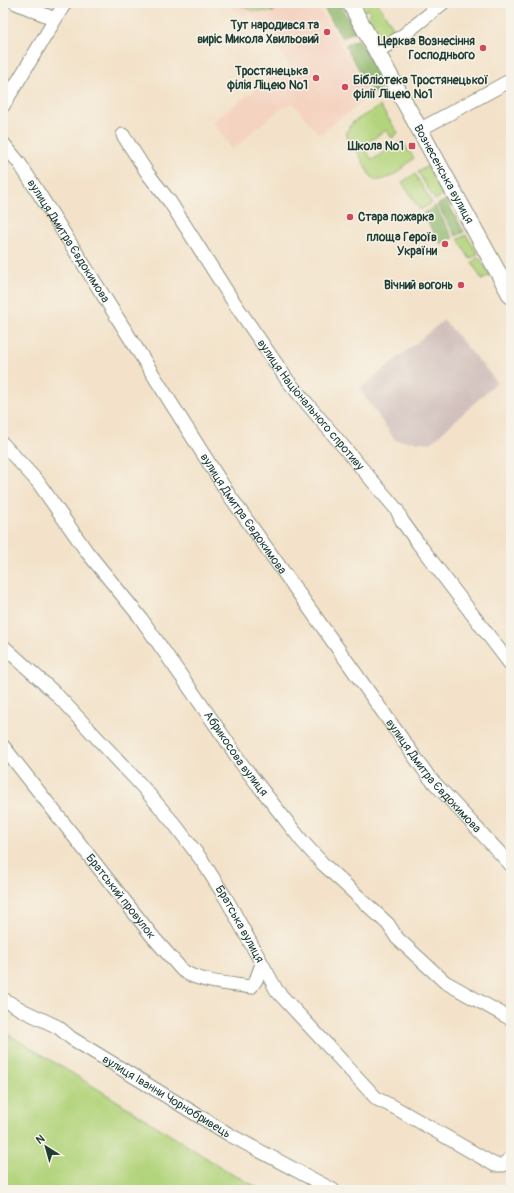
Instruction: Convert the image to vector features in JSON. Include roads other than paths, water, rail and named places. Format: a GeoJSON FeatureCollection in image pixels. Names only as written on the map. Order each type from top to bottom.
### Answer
{"type":"FeatureCollection","features":[{"type":"Feature","properties":{"kind":"main road","name":"Вознесенська вулиця"},"geometry":{"type":"LineString","coordinates":[[350,3],[511,296]]}},
{"type":"Feature","properties":{"kind":"street"},"geometry":{"type":"LineString","coordinates":[[16,3],[55,20]]}},
{"type":"Feature","properties":{"kind":"street"},"geometry":{"type":"LineString","coordinates":[[3,106],[65,3]]}},
{"type":"Feature","properties":{"kind":"street"},"geometry":{"type":"LineString","coordinates":[[376,52],[401,37],[443,3]]}},
{"type":"Feature","properties":{"kind":"street"},"geometry":{"type":"LineString","coordinates":[[419,130],[511,80]]}},
{"type":"Feature","properties":{"kind":"street","name":"вулиця Національного спротиву"},"geometry":{"type":"LineString","coordinates":[[123,135],[148,174],[170,202],[231,298],[288,380],[397,510],[402,521],[418,543],[511,665]]}},
{"type":"Feature","properties":{"kind":"street","name":"вулиця Дмитра Євдокимова"},"geometry":{"type":"LineString","coordinates":[[3,143],[20,164],[229,495],[429,777],[511,865]]}},
{"type":"Feature","properties":{"kind":"street","name":"Абрикосова вулиця"},"geometry":{"type":"LineString","coordinates":[[3,444],[38,482],[87,552],[140,617],[241,763],[302,841],[323,864],[388,924],[397,938],[445,982],[511,1020]]}},
{"type":"Feature","properties":{"kind":"street","name":"Братська вулиця"},"geometry":{"type":"LineString","coordinates":[[3,646],[61,700],[141,785],[176,826],[203,862],[227,900],[277,992],[377,1099],[495,1165],[507,1161]]}},
{"type":"Feature","properties":{"kind":"street","name":"Братський провулок"},"geometry":{"type":"LineString","coordinates":[[3,746],[148,932],[186,974],[251,987],[274,985]]}},
{"type":"Feature","properties":{"kind":"street"},"geometry":{"type":"LineString","coordinates":[[251,987],[256,980],[262,964]]}},
{"type":"Feature","properties":{"kind":"street","name":"вулиця Іванни Чорнобривець"},"geometry":{"type":"LineString","coordinates":[[3,999],[58,1027],[71,1038],[218,1128],[334,1190]]}},
{"type":"Feature","properties":{"kind":"place","name":"Тут народився та виріс Микола Хвильовий"},"geometry":{"type":"Point","coordinates":[327,32]}},
{"type":"Feature","properties":{"kind":"place","name":"Церква Вознесіння Господнього"},"geometry":{"type":"Point","coordinates":[483,48]}},
{"type":"Feature","properties":{"kind":"place","name":"Тростянецька філія Ліцею №1"},"geometry":{"type":"Point","coordinates":[316,78]}},
{"type":"Feature","properties":{"kind":"place","name":"Бібліотека Тростянецької філії Ліцею №1"},"geometry":{"type":"Point","coordinates":[345,87]}},
{"type":"Feature","properties":{"kind":"place","name":"Школа №1"},"geometry":{"type":"Point","coordinates":[412,146]}},
{"type":"Feature","properties":{"kind":"place","name":"Стара пожарка"},"geometry":{"type":"Point","coordinates":[350,217]}},
{"type":"Feature","properties":{"kind":"place","name":"площа Героїв України"},"geometry":{"type":"Point","coordinates":[445,244]}},
{"type":"Feature","properties":{"kind":"place","name":"Вічний вогонь"},"geometry":{"type":"Point","coordinates":[461,285]}}]}
